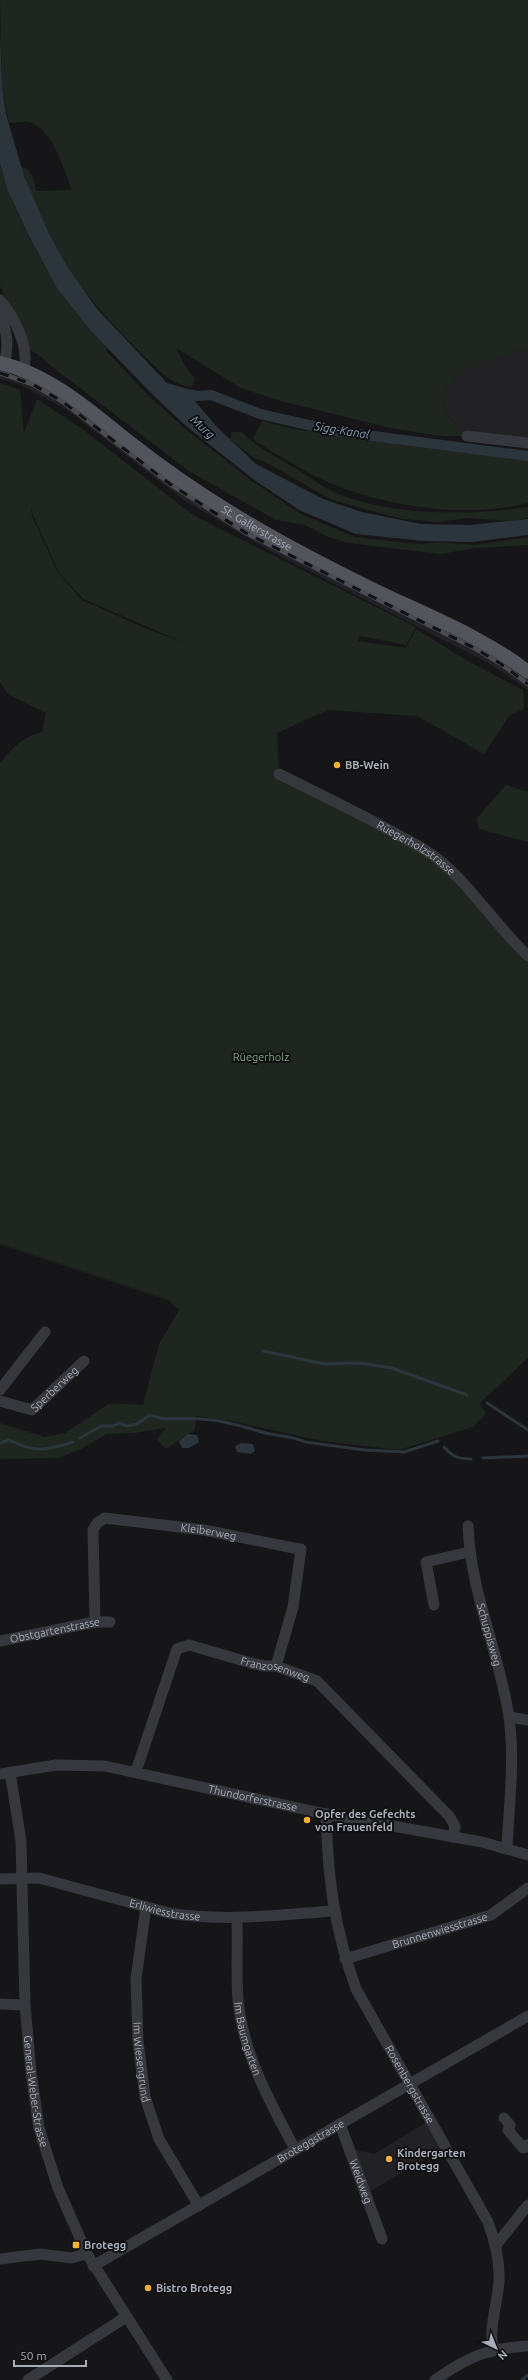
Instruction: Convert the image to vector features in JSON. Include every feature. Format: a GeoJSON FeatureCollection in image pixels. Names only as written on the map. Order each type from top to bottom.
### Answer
{"type":"FeatureCollection","features":[{"type":"Feature","properties":{"kind":"main road","name":"St. Gallerstrasse"},"geometry":{"type":"LineString","coordinates":[[2,364],[23,370],[80,404],[173,476],[239,519],[304,555],[485,644],[528,672]]}},
{"type":"Feature","properties":{"kind":"street"},"geometry":{"type":"LineString","coordinates":[[0,300],[24,346],[27,356],[23,370]]}},
{"type":"Feature","properties":{"kind":"street"},"geometry":{"type":"LineString","coordinates":[[0,311],[6,329],[8,347],[2,364]]}},
{"type":"Feature","properties":{"kind":"street"},"geometry":{"type":"LineString","coordinates":[[467,436],[528,443]]}},
{"type":"Feature","properties":{"kind":"street","name":"Rüegerholzstrasse"},"geometry":{"type":"LineString","coordinates":[[279,774],[361,813],[422,847],[440,860],[528,956]]}},
{"type":"Feature","properties":{"kind":"street"},"geometry":{"type":"LineString","coordinates":[[0,1390],[45,1332]]}},
{"type":"Feature","properties":{"kind":"street","name":"Sperberweg"},"geometry":{"type":"LineString","coordinates":[[0,1401],[32,1410],[84,1361]]}},
{"type":"Feature","properties":{"kind":"street","name":"Kleiberweg"},"geometry":{"type":"LineString","coordinates":[[95,1622],[93,1530],[97,1523],[105,1518],[204,1530],[301,1549],[293,1607],[276,1666]]}},
{"type":"Feature","properties":{"kind":"street","name":"Schuppisweg"},"geometry":{"type":"LineString","coordinates":[[468,1526],[469,1552],[478,1600],[496,1660],[509,1717],[511,1775],[507,1848]]}},
{"type":"Feature","properties":{"kind":"street"},"geometry":{"type":"LineString","coordinates":[[434,1605],[426,1562],[469,1552]]}},
{"type":"Feature","properties":{"kind":"street","name":"Obstgartenstrasse"},"geometry":{"type":"LineString","coordinates":[[0,1641],[95,1622],[110,1622]]}},
{"type":"Feature","properties":{"kind":"street","name":"Franzosenweg"},"geometry":{"type":"LineString","coordinates":[[136,1771],[177,1650],[189,1645],[251,1664],[276,1666],[311,1678],[327,1689],[449,1816],[455,1826],[453,1837]]}},
{"type":"Feature","properties":{"kind":"street"},"geometry":{"type":"LineString","coordinates":[[509,1717],[528,1720]]}},
{"type":"Feature","properties":{"kind":"street","name":"Thundorferstrasse"},"geometry":{"type":"LineString","coordinates":[[5,1773],[74,1764],[105,1766],[136,1771],[326,1814],[507,1848],[528,1855]]}},
{"type":"Feature","properties":{"kind":"street","name":"General-Weber-Strasse"},"geometry":{"type":"LineString","coordinates":[[5,1773],[20,1822],[25,2005],[31,2072],[39,2128],[58,2188],[93,2266],[167,2380]]}},
{"type":"Feature","properties":{"kind":"street","name":"Rosenbergstrasse"},"geometry":{"type":"LineString","coordinates":[[326,1814],[327,1860],[333,1911],[356,1989],[488,2222],[496,2245],[499,2282],[492,2325],[493,2349]]}},
{"type":"Feature","properties":{"kind":"street","name":"Erliwiesstrasse"},"geometry":{"type":"LineString","coordinates":[[0,1879],[39,1878],[146,1907],[189,1916],[237,1918],[333,1911]]}},
{"type":"Feature","properties":{"kind":"street","name":"Brunnenwiesstrasse"},"geometry":{"type":"LineString","coordinates":[[346,1959],[491,1915],[528,1888]]}},
{"type":"Feature","properties":{"kind":"street","name":"Im Wiesengrund"},"geometry":{"type":"LineString","coordinates":[[146,1907],[136,1979],[138,2041],[145,2097],[159,2139],[199,2206]]}},
{"type":"Feature","properties":{"kind":"street","name":"Im Baumgarten"},"geometry":{"type":"LineString","coordinates":[[237,1918],[238,2001],[247,2048],[263,2089],[295,2149]]}},
{"type":"Feature","properties":{"kind":"street"},"geometry":{"type":"LineString","coordinates":[[0,2004],[25,2005]]}},
{"type":"Feature","properties":{"kind":"street","name":"Broteggstrasse"},"geometry":{"type":"LineString","coordinates":[[93,2266],[528,2016]]}},
{"type":"Feature","properties":{"kind":"street"},"geometry":{"type":"LineString","coordinates":[[504,2118],[510,2125],[508,2130],[523,2148],[527,2145],[528,2147]]}},
{"type":"Feature","properties":{"kind":"street","name":"Weidweg"},"geometry":{"type":"LineString","coordinates":[[340,2124],[382,2239]]}},
{"type":"Feature","properties":{"kind":"street"},"geometry":{"type":"LineString","coordinates":[[496,2245],[528,2205]]}},
{"type":"Feature","properties":{"kind":"street"},"geometry":{"type":"LineString","coordinates":[[0,2260],[41,2254],[71,2258],[87,2254]]}},
{"type":"Feature","properties":{"kind":"street"},"geometry":{"type":"LineString","coordinates":[[28,2380],[126,2317]]}},
{"type":"Feature","properties":{"kind":"street"},"geometry":{"type":"LineString","coordinates":[[436,2380],[465,2360],[493,2349],[528,2346]]}},
{"type":"Feature","properties":{"kind":"shaded area"},"geometry":{"type":"Polygon","coordinates":[[[528,347],[528,443],[467,436],[446,414],[441,395],[455,376],[470,368],[528,347]]]}},
{"type":"Feature","properties":{"kind":"shaded area"},"geometry":{"type":"Polygon","coordinates":[[[0,370],[46,388],[366,592],[502,661],[528,680],[528,690],[492,665],[274,553],[184,500],[67,410],[21,385],[0,379],[0,370]]]}},
{"type":"Feature","properties":{"kind":"shaded area","name":"Kindergarten Brotegg"},"geometry":{"type":"Polygon","coordinates":[[[430,2120],[445,2148],[365,2194],[352,2149],[374,2154],[430,2120]]]}},
{"type":"Feature","properties":{"kind":"green space"},"geometry":{"type":"Polygon","coordinates":[[[0,0],[528,0],[528,347],[470,368],[455,376],[441,395],[446,414],[467,436],[440,436],[390,428],[277,400],[241,388],[176,348],[185,366],[195,378],[192,387],[185,386],[172,380],[155,367],[117,329],[92,300],[58,252],[39,213],[21,167],[28,169],[33,177],[36,191],[72,190],[56,150],[44,132],[36,125],[28,122],[9,123],[2,86],[0,0]]]}},
{"type":"Feature","properties":{"kind":"green space"},"geometry":{"type":"Polygon","coordinates":[[[0,165],[19,215],[43,263],[57,286],[89,328],[107,348],[106,351],[151,398],[184,428],[252,481],[299,513],[355,537],[423,544],[438,542],[474,545],[528,537],[528,545],[476,548],[441,554],[348,543],[326,536],[305,525],[276,520],[189,471],[51,366],[38,354],[31,351],[0,286],[0,165]]]}},
{"type":"Feature","properties":{"kind":"green space","name":"Rüegerholz"},"geometry":{"type":"Polygon","coordinates":[[[0,383],[20,390],[24,433],[37,399],[81,428],[193,515],[416,627],[406,645],[360,636],[358,641],[406,648],[416,629],[466,660],[523,690],[524,709],[509,716],[484,754],[417,716],[328,710],[277,733],[279,774],[422,847],[528,956],[528,1358],[480,1403],[486,1414],[473,1427],[399,1450],[322,1441],[231,1421],[196,1416],[195,1429],[166,1449],[157,1439],[166,1428],[134,1433],[107,1434],[81,1449],[59,1458],[0,1459],[0,1423],[45,1437],[65,1433],[110,1403],[143,1405],[159,1344],[179,1310],[168,1300],[0,1244],[0,763],[23,740],[42,732],[46,713],[8,694],[0,682],[0,383]],[[31,506],[32,516],[58,573],[82,600],[147,629],[185,643],[83,599],[59,573],[33,515],[31,506]]]}},
{"type":"Feature","properties":{"kind":"green space"},"geometry":{"type":"Polygon","coordinates":[[[262,421],[293,429],[528,460],[528,503],[503,508],[451,510],[399,504],[373,498],[316,477],[256,442],[253,438],[262,421]]]}},
{"type":"Feature","properties":{"kind":"green space"},"geometry":{"type":"Polygon","coordinates":[[[232,432],[242,432],[260,447],[326,488],[358,501],[406,510],[456,513],[528,507],[528,518],[511,521],[467,518],[439,522],[402,519],[332,500],[265,462],[254,458],[230,439],[232,432]]]}},
{"type":"Feature","properties":{"kind":"green space"},"geometry":{"type":"Polygon","coordinates":[[[506,785],[528,792],[528,842],[479,829],[477,818],[506,785]]]}},
{"type":"Feature","properties":{"kind":"water","name":"Murg"},"geometry":{"type":"Polygon","coordinates":[[[0,31],[2,86],[6,114],[24,176],[49,234],[67,266],[97,309],[167,383],[184,388],[216,426],[256,464],[323,499],[362,512],[421,524],[470,525],[528,519],[528,535],[472,542],[424,541],[356,534],[299,510],[253,479],[186,426],[153,395],[91,331],[57,288],[29,236],[8,191],[0,164],[0,31]]]}},
{"type":"Feature","properties":{"kind":"water"},"geometry":{"type":"Polygon","coordinates":[[[188,1434],[197,1435],[199,1442],[189,1448],[182,1448],[179,1441],[188,1434]]]}},
{"type":"Feature","properties":{"kind":"water"},"geometry":{"type":"Polygon","coordinates":[[[241,1443],[253,1444],[255,1451],[251,1454],[237,1452],[235,1446],[241,1443]]]}},
{"type":"Feature","properties":{"kind":"waterway","name":"Sigg-Kanal"},"geometry":{"type":"LineString","coordinates":[[177,392],[197,396],[211,395],[260,414],[335,431],[528,456]]}},
{"type":"Feature","properties":{"kind":"waterway"},"geometry":{"type":"LineString","coordinates":[[263,1351],[325,1364],[359,1363],[392,1368],[467,1395]]}},
{"type":"Feature","properties":{"kind":"waterway"},"geometry":{"type":"LineString","coordinates":[[487,1403],[528,1430]]}},
{"type":"Feature","properties":{"kind":"waterway"},"geometry":{"type":"LineString","coordinates":[[80,1438],[101,1426],[113,1426],[119,1423],[127,1426],[137,1424],[150,1415],[175,1419],[216,1420],[264,1433],[294,1438],[305,1442],[365,1450],[404,1452],[438,1441]]}},
{"type":"Feature","properties":{"kind":"waterway"},"geometry":{"type":"LineString","coordinates":[[0,1443],[9,1440],[33,1449],[47,1449],[73,1442]]}},
{"type":"Feature","properties":{"kind":"waterway"},"geometry":{"type":"LineString","coordinates":[[444,1447],[456,1457],[471,1459]]}},
{"type":"Feature","properties":{"kind":"waterway"},"geometry":{"type":"LineString","coordinates":[[483,1458],[528,1456]]}},
{"type":"Feature","properties":{"kind":"waterway"},"geometry":{"type":"LineString","coordinates":[[522,2380],[528,2375]]}},
{"type":"Feature","properties":{"kind":"railway"},"geometry":{"type":"LineString","coordinates":[[0,373],[32,384],[63,402],[170,484],[246,533],[476,649],[501,664],[528,684]]}},
{"type":"Feature","properties":{"kind":"place","name":"BB-Wein"},"geometry":{"type":"Point","coordinates":[337,765]}},
{"type":"Feature","properties":{"kind":"place","name":"Opfer des Gefechts von Frauenfeld"},"geometry":{"type":"Point","coordinates":[307,1820]}},
{"type":"Feature","properties":{"kind":"place","name":"Kindergarten Brotegg"},"geometry":{"type":"Point","coordinates":[389,2159]}},
{"type":"Feature","properties":{"kind":"place","name":"Brotegg"},"geometry":{"type":"Point","coordinates":[76,2245]}},
{"type":"Feature","properties":{"kind":"place","name":"Bistro Brotegg"},"geometry":{"type":"Point","coordinates":[148,2288]}}]}
